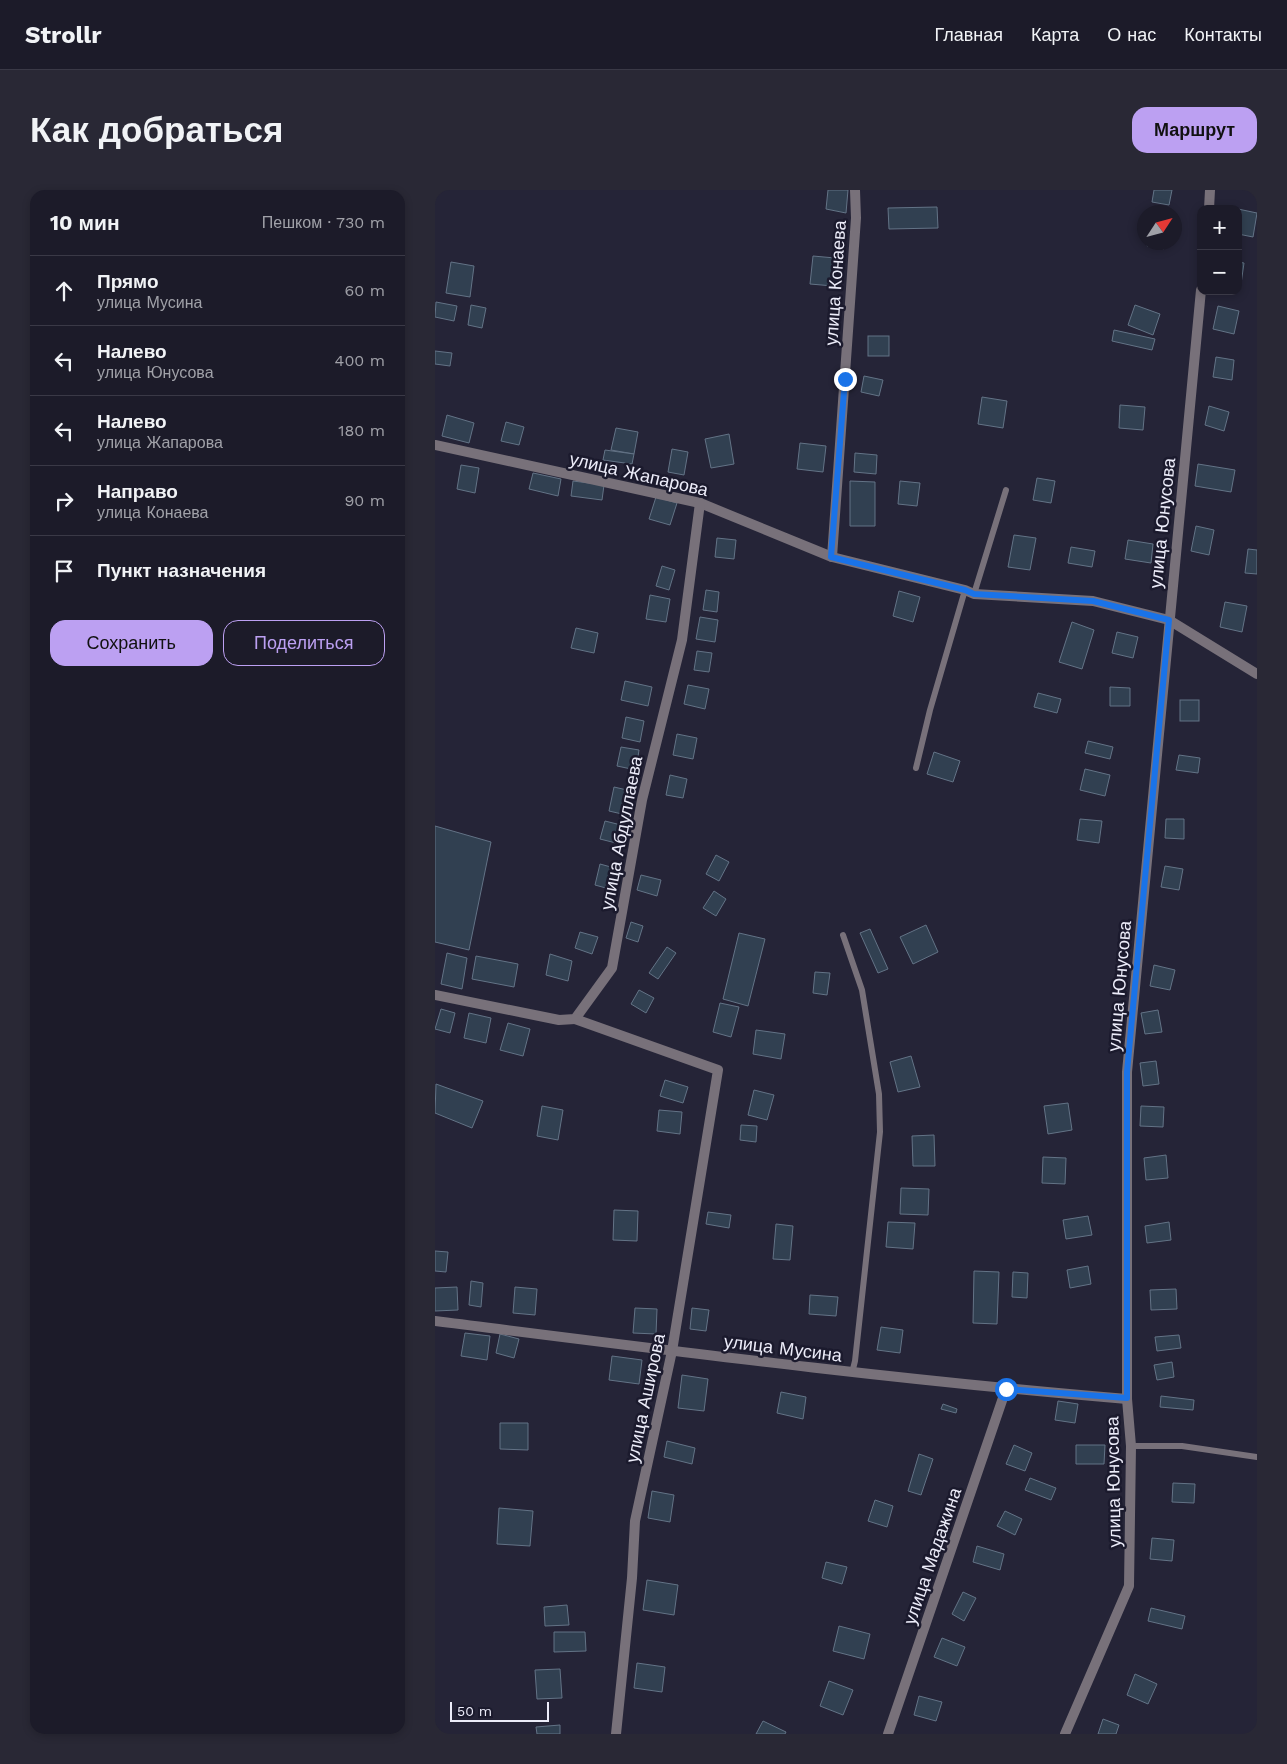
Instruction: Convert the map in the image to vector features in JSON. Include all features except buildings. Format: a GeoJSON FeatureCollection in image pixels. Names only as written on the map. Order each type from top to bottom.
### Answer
{"type":"FeatureCollection","features":[{"type":"Feature","properties":{"kind":"street","name":"улица Конаева"},"geometry":{"type":"LineString","coordinates":[[831,557],[856,218],[855,190]]}},
{"type":"Feature","properties":{"kind":"street"},"geometry":{"type":"LineString","coordinates":[[1209,205],[1211,190]]}},
{"type":"Feature","properties":{"kind":"street","name":"улица Юнусова"},"geometry":{"type":"LineString","coordinates":[[1065,1734],[1129,1586],[1131,1446],[1127,1398],[1127,1072],[1201,295]]}},
{"type":"Feature","properties":{"kind":"street","name":"улица Жапарова"},"geometry":{"type":"LineString","coordinates":[[435,445],[700,503],[831,557],[970,592],[1093,601],[1169,620],[1257,674]]}},
{"type":"Feature","properties":{"kind":"street","name":"улица Абдуллаева"},"geometry":{"type":"LineString","coordinates":[[575,1019],[611,968],[642,800],[682,640],[700,503]]}},
{"type":"Feature","properties":{"kind":"street"},"geometry":{"type":"LineString","coordinates":[[435,995],[559,1020],[575,1019]]}},
{"type":"Feature","properties":{"kind":"street","name":"улица Аширова"},"geometry":{"type":"LineString","coordinates":[[575,1019],[717,1070],[672,1351],[635,1520],[632,1578],[616,1734]]}},
{"type":"Feature","properties":{"kind":"street","name":"улица Мусина"},"geometry":{"type":"LineString","coordinates":[[435,1321],[852,1373],[1006,1389],[1127,1398]]}},
{"type":"Feature","properties":{"kind":"street","name":"улица Мадажина"},"geometry":{"type":"LineString","coordinates":[[888,1734],[1006,1389]]}},
{"type":"Feature","properties":{"kind":"lane"},"geometry":{"type":"LineString","coordinates":[[917,768],[931,710],[1005,490]]}},
{"type":"Feature","properties":{"kind":"lane"},"geometry":{"type":"LineString","coordinates":[[843,935],[862,990],[879,1094],[880,1132],[855,1362],[852,1373]]}},
{"type":"Feature","properties":{"kind":"lane"},"geometry":{"type":"LineString","coordinates":[[1131,1446],[1182,1446],[1257,1457]]}},
{"type":"Feature","properties":{"kind":"route"},"geometry":{"type":"LineString","coordinates":[[845,379],[831,557],[965,590],[974,594],[1093,601],[1169,620],[1127,1072],[1127,1398],[1006,1389]]}}]}
